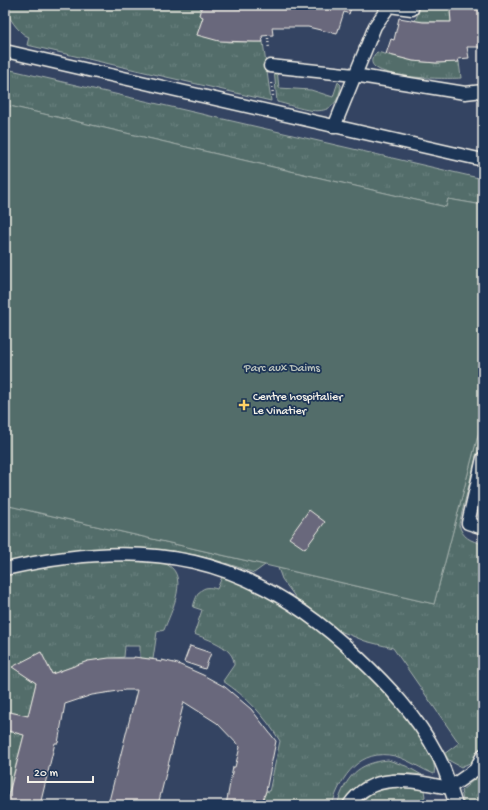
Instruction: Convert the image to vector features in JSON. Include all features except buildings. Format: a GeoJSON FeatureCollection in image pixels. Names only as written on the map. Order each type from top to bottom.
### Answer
{"type":"FeatureCollection","features":[{"type":"Feature","properties":{"kind":"lane"},"geometry":{"type":"LineString","coordinates":[[334,127],[375,26],[389,6],[412,9]]}},
{"type":"Feature","properties":{"kind":"lane"},"geometry":{"type":"LineString","coordinates":[[5,51],[483,160]]}},
{"type":"Feature","properties":{"kind":"lane"},"geometry":{"type":"LineString","coordinates":[[270,66],[354,75],[465,93],[483,90]]}},
{"type":"Feature","properties":{"kind":"lane"},"geometry":{"type":"LineString","coordinates":[[483,458],[468,523],[483,528]]}},
{"type":"Feature","properties":{"kind":"lane"},"geometry":{"type":"LineString","coordinates":[[5,569],[77,556],[142,554],[182,559],[223,569],[251,580],[300,608],[334,634],[385,682],[413,717],[438,754],[456,805]]}},
{"type":"Feature","properties":{"kind":"lane"},"geometry":{"type":"LineString","coordinates":[[349,805],[362,792],[372,786],[384,782],[412,780],[449,788],[475,770],[483,756]]}},
{"type":"Feature","properties":{"kind":"green space"},"geometry":{"type":"Polygon","coordinates":[[[5,5],[202,5],[199,15],[203,17],[197,35],[228,42],[263,42],[271,101],[27,45],[29,37],[21,32],[14,24],[5,5]]]}},
{"type":"Feature","properties":{"kind":"green space"},"geometry":{"type":"Polygon","coordinates":[[[418,5],[455,5],[455,8],[450,10],[451,22],[415,21],[419,11],[418,5]]]}},
{"type":"Feature","properties":{"kind":"green space"},"geometry":{"type":"Polygon","coordinates":[[[377,52],[413,61],[436,63],[459,62],[461,78],[422,78],[388,73],[376,68],[372,61],[377,52]]]}},
{"type":"Feature","properties":{"kind":"green space"},"geometry":{"type":"Polygon","coordinates":[[[274,69],[277,69],[279,88],[311,90],[333,97],[338,82],[341,85],[338,97],[333,105],[325,110],[317,111],[307,110],[277,102],[274,69]]]}},
{"type":"Feature","properties":{"kind":"green space"},"geometry":{"type":"Polygon","coordinates":[[[11,70],[483,179],[483,205],[448,199],[446,207],[5,105],[5,73],[11,70]]]}},
{"type":"Feature","properties":{"kind":"green space","name":"Parc aux Daims"},"geometry":{"type":"Polygon","coordinates":[[[5,105],[446,207],[448,199],[483,205],[483,416],[434,604],[5,505],[5,105]]]}},
{"type":"Feature","properties":{"kind":"green space"},"geometry":{"type":"Polygon","coordinates":[[[483,416],[483,430],[459,524],[462,533],[465,536],[475,542],[483,544],[483,744],[474,761],[461,767],[450,761],[444,754],[459,743],[393,648],[365,641],[335,629],[296,598],[282,579],[278,568],[434,604],[483,416]]]}},
{"type":"Feature","properties":{"kind":"green space"},"geometry":{"type":"Polygon","coordinates":[[[5,505],[265,565],[254,573],[190,554],[131,548],[71,552],[5,563],[5,505]]]}},
{"type":"Feature","properties":{"kind":"green space"},"geometry":{"type":"Polygon","coordinates":[[[110,560],[163,563],[172,568],[176,575],[178,583],[177,593],[164,630],[157,632],[153,659],[140,658],[140,646],[125,646],[124,657],[88,661],[52,674],[41,652],[13,667],[36,683],[28,716],[5,711],[5,575],[58,565],[110,560]]]}},
{"type":"Feature","properties":{"kind":"green space"},"geometry":{"type":"Polygon","coordinates":[[[222,577],[250,588],[279,603],[306,620],[357,662],[400,710],[427,748],[434,764],[434,774],[395,756],[372,756],[362,760],[347,775],[336,794],[332,805],[289,803],[261,805],[263,794],[265,795],[266,791],[269,792],[280,741],[268,723],[255,708],[223,681],[234,665],[230,653],[213,641],[194,634],[202,610],[193,607],[196,598],[203,589],[217,589],[222,577]]]}},
{"type":"Feature","properties":{"kind":"green space"},"geometry":{"type":"Polygon","coordinates":[[[5,730],[24,735],[5,805],[5,730]]]}},
{"type":"Feature","properties":{"kind":"green space"},"geometry":{"type":"Polygon","coordinates":[[[388,760],[406,766],[422,775],[398,774],[376,778],[357,788],[348,795],[341,805],[337,805],[344,787],[354,773],[368,764],[388,760]]]}},
{"type":"Feature","properties":{"kind":"green space"},"geometry":{"type":"Polygon","coordinates":[[[483,772],[483,805],[464,805],[461,791],[483,772]]]}},
{"type":"Feature","properties":{"kind":"green space"},"geometry":{"type":"Polygon","coordinates":[[[395,787],[424,790],[425,797],[413,805],[358,805],[373,792],[395,787]]]}},
{"type":"Feature","properties":{"kind":"place","name":"Centre hospitalier Le Vinatier"},"geometry":{"type":"Point","coordinates":[244,405]}}]}
